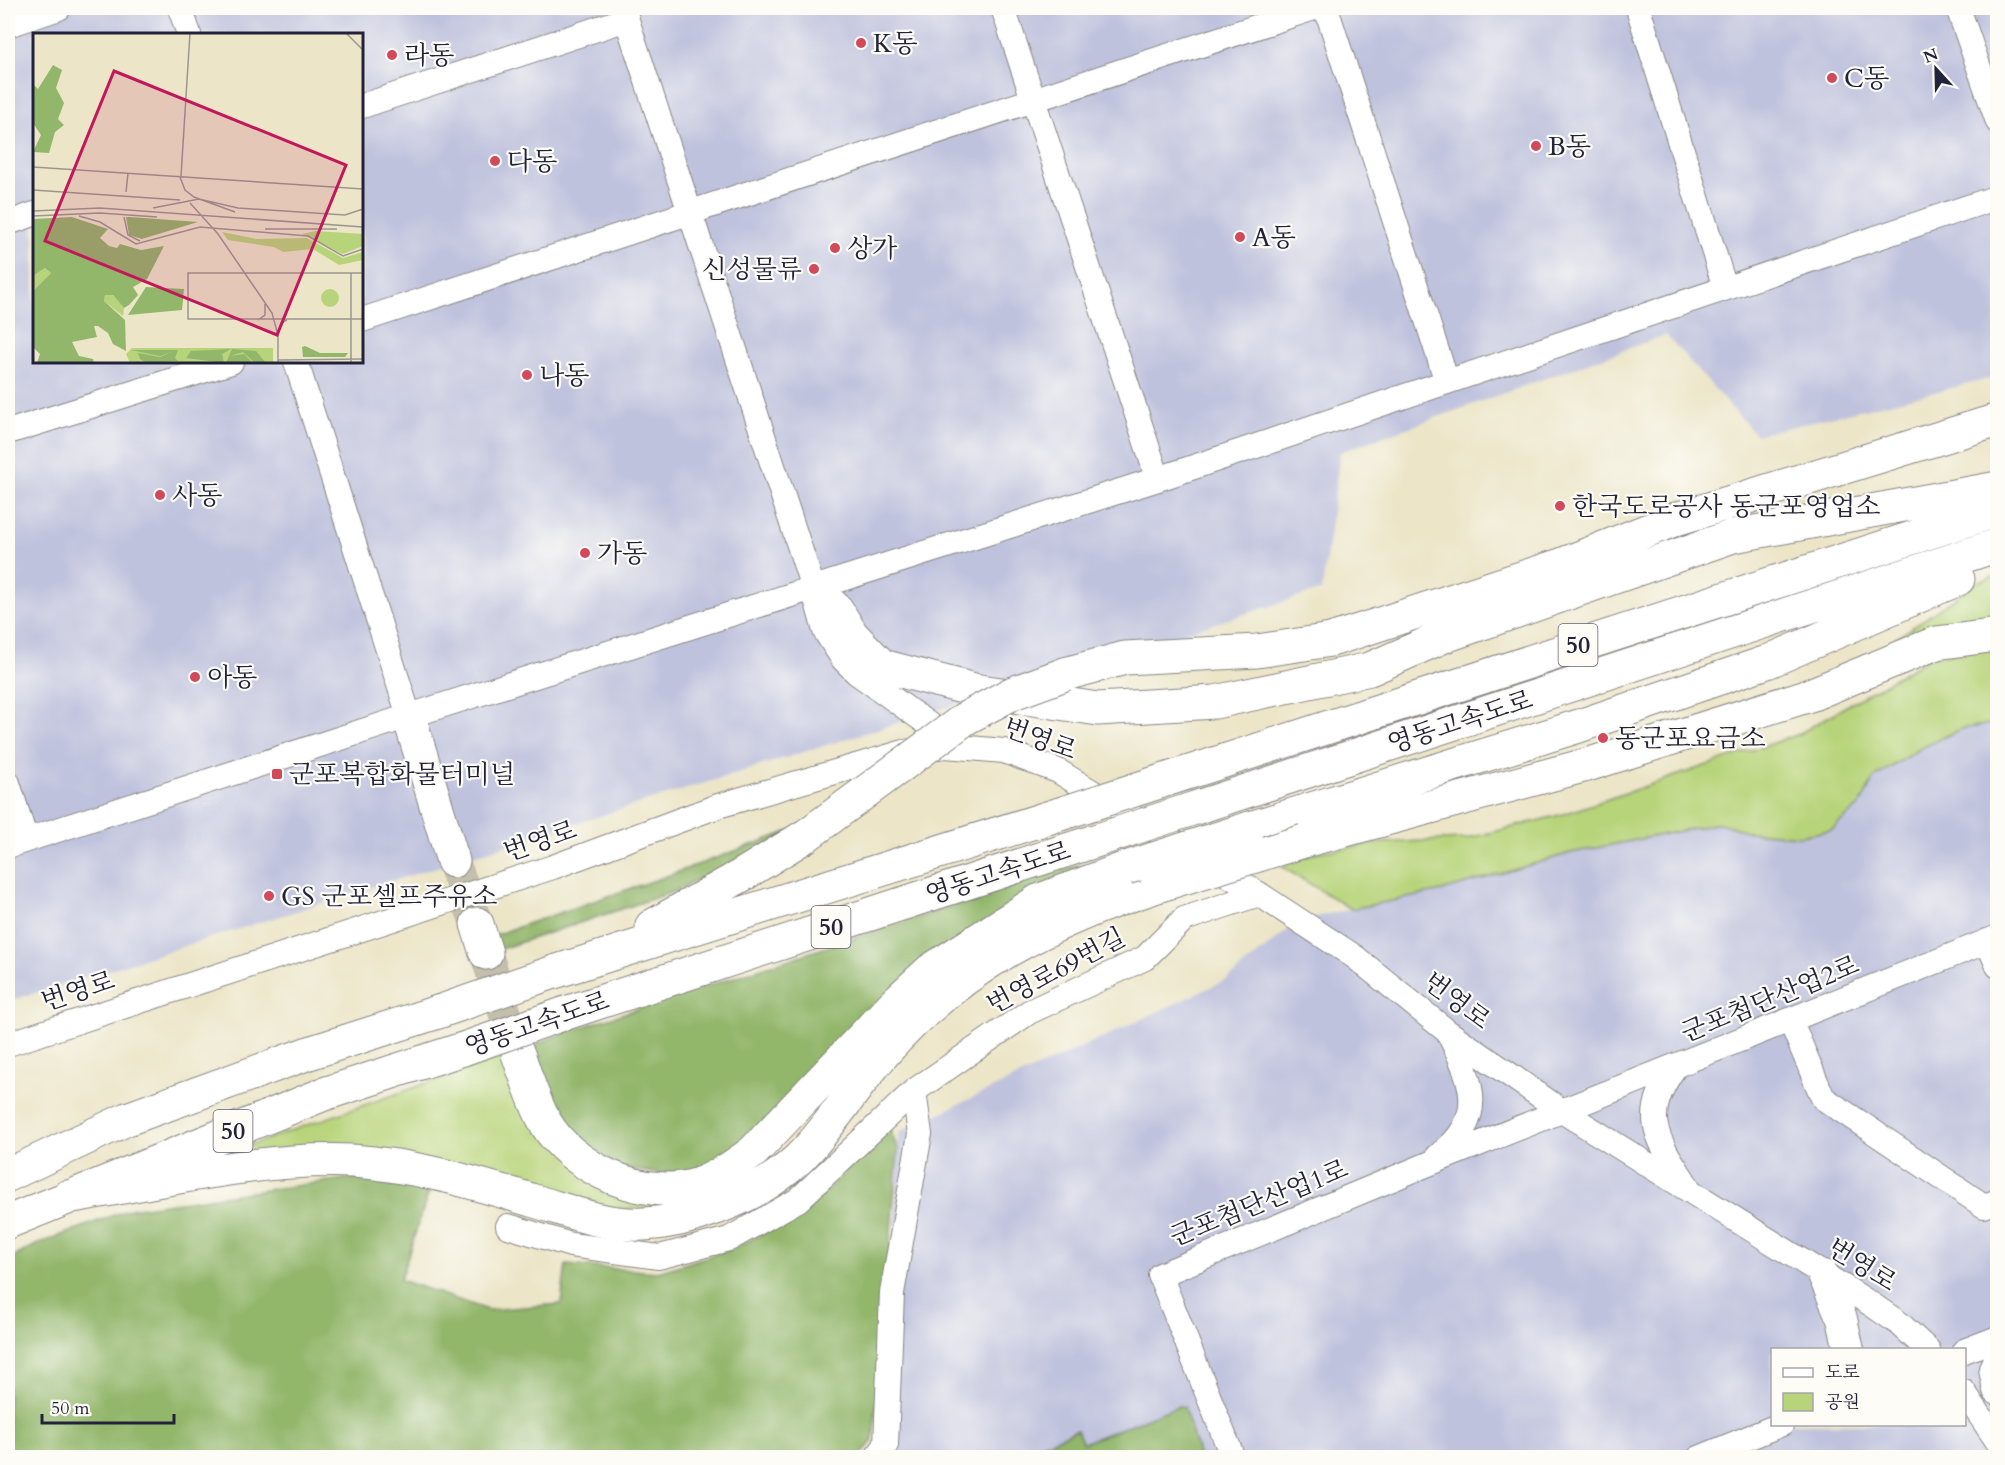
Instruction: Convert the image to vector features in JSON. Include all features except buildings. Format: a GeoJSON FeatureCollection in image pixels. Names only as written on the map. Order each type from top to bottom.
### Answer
{"type":"FeatureCollection","features":[{"type":"Feature","properties":{"kind":"highway"},"geometry":{"type":"LineString","coordinates":[[568,967],[744,874],[807,835],[966,718],[1013,693],[1065,674],[1125,658],[1257,651],[1331,640],[1561,566],[1676,519],[1998,420]]}},
{"type":"Feature","properties":{"kind":"highway"},"geometry":{"type":"LineString","coordinates":[[813,588],[837,610],[852,635],[882,666],[974,690],[1098,709],[1215,702],[1370,669],[1453,633],[1733,536],[1998,488]]}},
{"type":"Feature","properties":{"kind":"highway","name":"영동고속도로"},"geometry":{"type":"LineString","coordinates":[[8,1174],[127,1119],[306,1054],[568,967],[1060,814],[1998,510]]}},
{"type":"Feature","properties":{"kind":"highway","name":"영동고속도로"},"geometry":{"type":"LineString","coordinates":[[8,1222],[324,1094],[1998,545]]}},
{"type":"Feature","properties":{"kind":"highway"},"geometry":{"type":"LineString","coordinates":[[518,1054],[546,1123],[566,1148],[598,1173],[639,1185],[667,1188],[697,1185],[727,1172],[754,1151],[895,1003],[931,970],[1038,901],[1126,868],[1579,726],[1767,662],[1998,561]]}},
{"type":"Feature","properties":{"kind":"highway"},"geometry":{"type":"LineString","coordinates":[[67,1197],[280,1163],[352,1161],[443,1174],[594,1219],[642,1225],[683,1219],[718,1207],[776,1177],[807,1151],[884,1053],[921,1015],[1000,954],[1056,924],[1157,886],[1304,841],[1590,764],[1810,695],[1936,643],[1998,635]]}},
{"type":"Feature","properties":{"kind":"highway"},"geometry":{"type":"LineString","coordinates":[[409,716],[453,861]]}},
{"type":"Feature","properties":{"kind":"main road"},"geometry":{"type":"LineString","coordinates":[[1823,1275],[1842,1319],[1849,1348]]}},
{"type":"Feature","properties":{"kind":"main road"},"geometry":{"type":"LineString","coordinates":[[1998,1359],[1994,1369],[1998,1390]]}},
{"type":"Feature","properties":{"kind":"street"},"geometry":{"type":"LineString","coordinates":[[8,25],[59,8]]}},
{"type":"Feature","properties":{"kind":"street"},"geometry":{"type":"LineString","coordinates":[[180,8],[189,33]]}},
{"type":"Feature","properties":{"kind":"street"},"geometry":{"type":"LineString","coordinates":[[1003,8],[1158,479]]}},
{"type":"Feature","properties":{"kind":"street"},"geometry":{"type":"LineString","coordinates":[[363,320],[1314,8]]}},
{"type":"Feature","properties":{"kind":"street"},"geometry":{"type":"LineString","coordinates":[[1326,8],[1447,382]]}},
{"type":"Feature","properties":{"kind":"street"},"geometry":{"type":"LineString","coordinates":[[1638,8],[1725,288]]}},
{"type":"Feature","properties":{"kind":"street"},"geometry":{"type":"LineString","coordinates":[[1958,8],[1998,122]]}},
{"type":"Feature","properties":{"kind":"street"},"geometry":{"type":"LineString","coordinates":[[363,106],[625,13],[813,588],[825,631],[843,659],[857,673],[931,726],[945,746]]}},
{"type":"Feature","properties":{"kind":"street"},"geometry":{"type":"LineString","coordinates":[[8,783],[17,843],[409,716],[1158,479],[1998,197]]}},
{"type":"Feature","properties":{"kind":"street"},"geometry":{"type":"LineString","coordinates":[[8,223],[33,214]]}},
{"type":"Feature","properties":{"kind":"street"},"geometry":{"type":"LineString","coordinates":[[8,432],[228,363]]}},
{"type":"Feature","properties":{"kind":"street"},"geometry":{"type":"LineString","coordinates":[[296,363],[409,716]]}},
{"type":"Feature","properties":{"kind":"street","name":"번영로"},"geometry":{"type":"LineString","coordinates":[[8,1044],[554,867],[718,806],[904,752],[945,746],[1004,751],[1058,771],[1259,894],[1355,957],[1448,1032],[1562,1111],[1900,1324],[1926,1348]]}},
{"type":"Feature","properties":{"kind":"street","name":"번영로69번길"},"geometry":{"type":"LineString","coordinates":[[508,1226],[571,1245],[659,1257],[729,1239],[798,1200],[914,1091],[1029,1011],[1145,958],[1184,919],[1259,894]]}},
{"type":"Feature","properties":{"kind":"street"},"geometry":{"type":"LineString","coordinates":[[1992,939],[1998,966]]}},
{"type":"Feature","properties":{"kind":"street","name":"군포첨단산업2로"},"geometry":{"type":"LineString","coordinates":[[1562,1111],[1791,1022],[1992,939]]}},
{"type":"Feature","properties":{"kind":"street"},"geometry":{"type":"LineString","coordinates":[[1791,1022],[1823,1098],[1984,1206],[1998,1201]]}},
{"type":"Feature","properties":{"kind":"street"},"geometry":{"type":"LineString","coordinates":[[1426,1165],[1460,1135],[1473,1107],[1468,1073],[1448,1032]]}},
{"type":"Feature","properties":{"kind":"street"},"geometry":{"type":"LineString","coordinates":[[1675,1067],[1663,1083],[1654,1106],[1655,1121],[1662,1147],[1693,1194]]}},
{"type":"Feature","properties":{"kind":"street"},"geometry":{"type":"LineString","coordinates":[[876,1458],[886,1444],[892,1293],[908,1219],[920,1134],[914,1091]]}},
{"type":"Feature","properties":{"kind":"street","name":"군포첨단산업1로"},"geometry":{"type":"LineString","coordinates":[[1233,1458],[1160,1275],[1562,1111]]}},
{"type":"Feature","properties":{"kind":"street"},"geometry":{"type":"LineString","coordinates":[[1966,1351],[1998,1338]]}},
{"type":"Feature","properties":{"kind":"street"},"geometry":{"type":"LineString","coordinates":[[1966,1394],[1998,1442]]}},
{"type":"Feature","properties":{"kind":"street"},"geometry":{"type":"LineString","coordinates":[[1699,1458],[1779,1426]]}},
{"type":"Feature","properties":{"kind":"shaded area"},"geometry":{"type":"Polygon","coordinates":[[[8,8],[1997,8],[1997,377],[1756,435],[1666,335],[1340,452],[1322,590],[12,1000],[8,987],[8,8]]]}},
{"type":"Feature","properties":{"kind":"shaded area"},"geometry":{"type":"Polygon","coordinates":[[[1997,723],[1997,1457],[881,1458],[886,1444],[899,1132],[1228,979],[1300,920],[1447,889],[1571,853],[1720,822],[1749,832],[1860,805],[1874,778],[1919,749],[1961,729],[1997,723]]]}},
{"type":"Feature","properties":{"kind":"green space"},"geometry":{"type":"Polygon","coordinates":[[[1997,575],[1997,627],[1953,630],[1888,644],[1978,582],[1997,575]]]}},
{"type":"Feature","properties":{"kind":"green space"},"geometry":{"type":"Polygon","coordinates":[[[1997,646],[1997,723],[1961,729],[1919,749],[1874,778],[1860,805],[1831,830],[1800,836],[1749,832],[1720,823],[1571,853],[1442,891],[1351,909],[1282,867],[1318,852],[1382,843],[1466,839],[1564,814],[1799,734],[1930,657],[1997,646]]]}},
{"type":"Feature","properties":{"kind":"green space"},"geometry":{"type":"Polygon","coordinates":[[[804,826],[673,892],[497,950],[492,936],[804,826]]]}},
{"type":"Feature","properties":{"kind":"green space"},"geometry":{"type":"Polygon","coordinates":[[[1078,865],[1080,872],[745,1145],[717,1163],[685,1172],[654,1173],[606,1165],[554,1120],[527,1049],[560,1034],[1078,865]]]}},
{"type":"Feature","properties":{"kind":"green space"},"geometry":{"type":"Polygon","coordinates":[[[507,1055],[665,1203],[666,1208],[630,1209],[222,1155],[507,1055]]]}},
{"type":"Feature","properties":{"kind":"green space"},"geometry":{"type":"Polygon","coordinates":[[[889,1128],[898,1149],[873,1441],[859,1457],[8,1458],[8,1260],[38,1244],[130,1209],[351,1178],[429,1191],[400,1280],[488,1310],[561,1304],[566,1265],[658,1272],[735,1248],[809,1208],[889,1128]]]}},
{"type":"Feature","properties":{"kind":"green space"},"geometry":{"type":"Polygon","coordinates":[[[1178,1406],[1184,1407],[1199,1457],[1013,1457],[1077,1430],[1083,1443],[1178,1406]]]}},
{"type":"Feature","properties":{"kind":"tunnel"},"geometry":{"type":"LineString","coordinates":[[453,861],[477,924]]}},
{"type":"Feature","properties":{"kind":"tunnel"},"geometry":{"type":"LineString","coordinates":[[486,953],[518,1054]]}},
{"type":"Feature","properties":{"kind":"place","name":"K동"},"geometry":{"type":"Point","coordinates":[861,43]}},
{"type":"Feature","properties":{"kind":"place","name":"라동"},"geometry":{"type":"Point","coordinates":[392,55]}},
{"type":"Feature","properties":{"kind":"place","name":"C동"},"geometry":{"type":"Point","coordinates":[1832,78]}},
{"type":"Feature","properties":{"kind":"place","name":"B동"},"geometry":{"type":"Point","coordinates":[1536,146]}},
{"type":"Feature","properties":{"kind":"place","name":"다동"},"geometry":{"type":"Point","coordinates":[495,161]}},
{"type":"Feature","properties":{"kind":"place","name":"A동"},"geometry":{"type":"Point","coordinates":[1240,237]}},
{"type":"Feature","properties":{"kind":"place","name":"상가"},"geometry":{"type":"Point","coordinates":[835,248]}},
{"type":"Feature","properties":{"kind":"place","name":"신성물류"},"geometry":{"type":"Point","coordinates":[814,269]}},
{"type":"Feature","properties":{"kind":"place","name":"나동"},"geometry":{"type":"Point","coordinates":[527,375]}},
{"type":"Feature","properties":{"kind":"place","name":"사동"},"geometry":{"type":"Point","coordinates":[160,495]}},
{"type":"Feature","properties":{"kind":"place","name":"한국도로공사 동군포영업소"},"geometry":{"type":"Point","coordinates":[1560,506]}},
{"type":"Feature","properties":{"kind":"place","name":"가동"},"geometry":{"type":"Point","coordinates":[585,553]}},
{"type":"Feature","properties":{"kind":"place","name":"아동"},"geometry":{"type":"Point","coordinates":[195,677]}},
{"type":"Feature","properties":{"kind":"place","name":"동군포요금소"},"geometry":{"type":"Point","coordinates":[1603,738]}},
{"type":"Feature","properties":{"kind":"place","name":"군포복합화물터미널"},"geometry":{"type":"Point","coordinates":[277,774]}},
{"type":"Feature","properties":{"kind":"place","name":"GS 군포셀프주유소"},"geometry":{"type":"Point","coordinates":[269,896]}}]}
